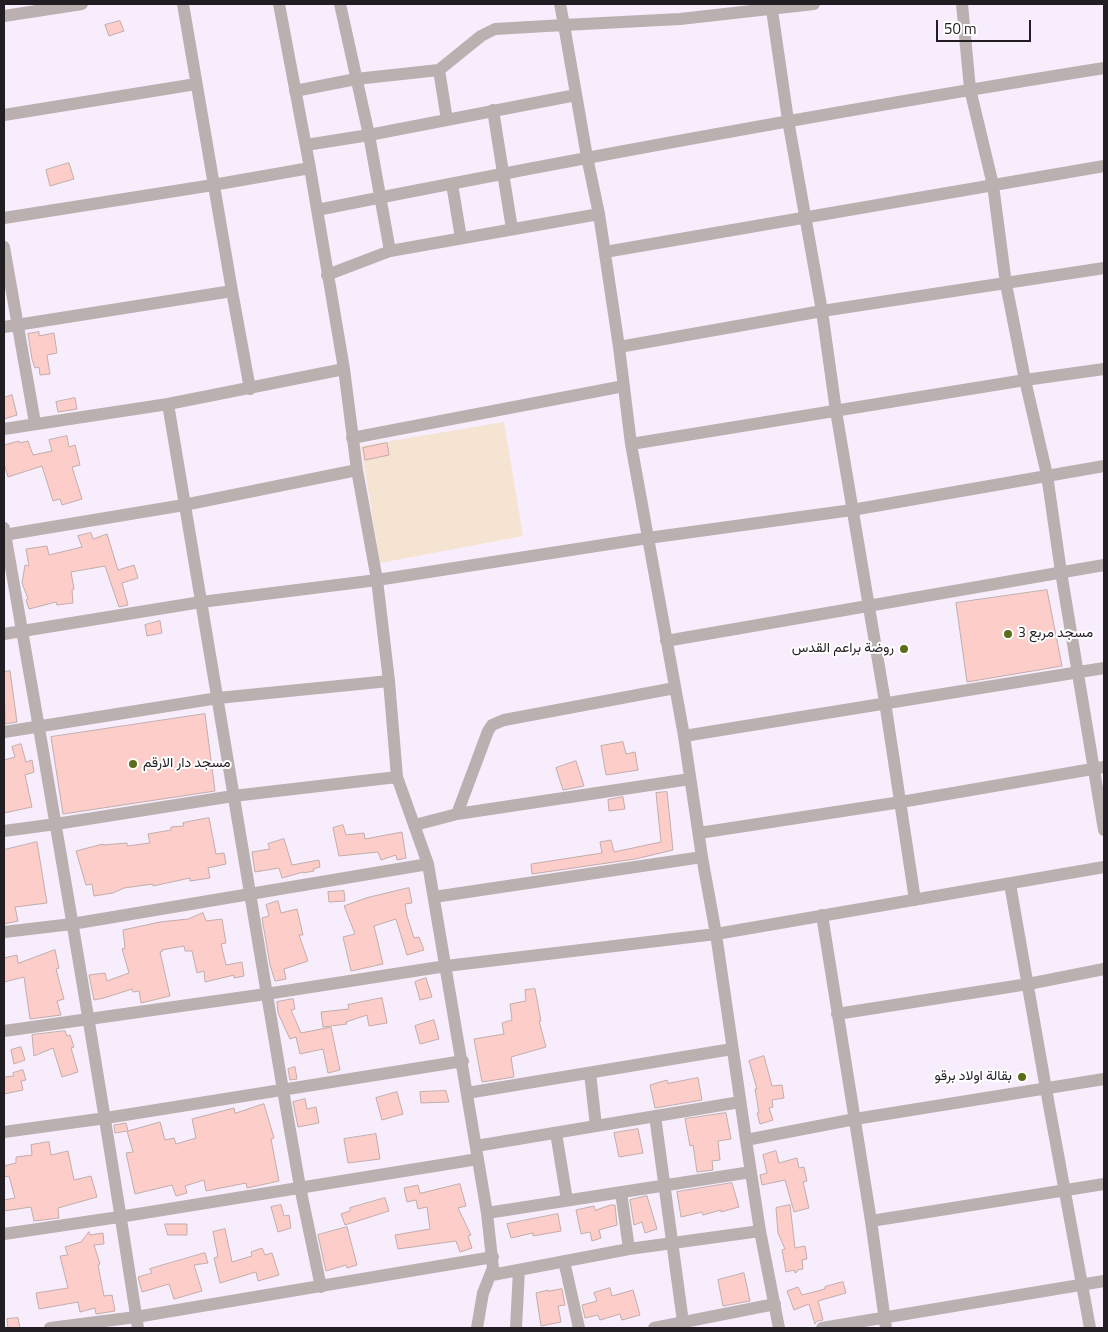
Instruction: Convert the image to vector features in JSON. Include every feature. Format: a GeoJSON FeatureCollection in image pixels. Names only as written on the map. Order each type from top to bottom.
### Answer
{"type":"FeatureCollection","features":[{"type":"Feature","properties":{"kind":"street"},"geometry":{"type":"LineString","coordinates":[[4,16],[82,4]]}},
{"type":"Feature","properties":{"kind":"street"},"geometry":{"type":"LineString","coordinates":[[183,4],[250,389]]}},
{"type":"Feature","properties":{"kind":"street"},"geometry":{"type":"LineString","coordinates":[[278,4],[310,168],[344,370],[357,470],[377,580],[389,681],[397,777],[428,864],[463,1061],[487,1213],[493,1257],[492,1275],[483,1293],[477,1328]]}},
{"type":"Feature","properties":{"kind":"street"},"geometry":{"type":"LineString","coordinates":[[340,4],[369,135],[390,251]]}},
{"type":"Feature","properties":{"kind":"street"},"geometry":{"type":"LineString","coordinates":[[560,4],[599,214],[631,444],[684,736],[702,857],[716,934],[760,1231],[779,1328]]}},
{"type":"Feature","properties":{"kind":"street"},"geometry":{"type":"LineString","coordinates":[[295,91],[356,79],[439,70],[481,36],[495,29],[680,19],[814,4]]}},
{"type":"Feature","properties":{"kind":"street"},"geometry":{"type":"LineString","coordinates":[[962,4],[970,89],[993,185],[1006,284],[1025,380],[1047,475],[1078,672],[1100,768],[1104,830]]}},
{"type":"Feature","properties":{"kind":"street"},"geometry":{"type":"LineString","coordinates":[[772,10],[788,120],[822,311],[836,411],[885,702],[915,900]]}},
{"type":"Feature","properties":{"kind":"street"},"geometry":{"type":"LineString","coordinates":[[317,210],[788,120],[1104,68]]}},
{"type":"Feature","properties":{"kind":"street"},"geometry":{"type":"LineString","coordinates":[[439,70],[447,120]]}},
{"type":"Feature","properties":{"kind":"street"},"geometry":{"type":"LineString","coordinates":[[4,115],[196,84]]}},
{"type":"Feature","properties":{"kind":"street"},"geometry":{"type":"LineString","coordinates":[[306,145],[369,135],[576,95]]}},
{"type":"Feature","properties":{"kind":"street"},"geometry":{"type":"LineString","coordinates":[[493,110],[512,229]]}},
{"type":"Feature","properties":{"kind":"street"},"geometry":{"type":"LineString","coordinates":[[605,252],[1104,166]]}},
{"type":"Feature","properties":{"kind":"street"},"geometry":{"type":"LineString","coordinates":[[4,218],[310,168]]}},
{"type":"Feature","properties":{"kind":"street"},"geometry":{"type":"LineString","coordinates":[[452,184],[461,238]]}},
{"type":"Feature","properties":{"kind":"street"},"geometry":{"type":"LineString","coordinates":[[327,274],[390,251],[599,214]]}},
{"type":"Feature","properties":{"kind":"street"},"geometry":{"type":"LineString","coordinates":[[4,247],[35,424]]}},
{"type":"Feature","properties":{"kind":"street"},"geometry":{"type":"LineString","coordinates":[[619,347],[822,311],[1104,268]]}},
{"type":"Feature","properties":{"kind":"street"},"geometry":{"type":"LineString","coordinates":[[4,327],[232,291]]}},
{"type":"Feature","properties":{"kind":"street"},"geometry":{"type":"LineString","coordinates":[[631,444],[1025,380],[1104,369]]}},
{"type":"Feature","properties":{"kind":"street"},"geometry":{"type":"LineString","coordinates":[[4,429],[168,404],[344,370]]}},
{"type":"Feature","properties":{"kind":"street"},"geometry":{"type":"LineString","coordinates":[[352,438],[624,386]]}},
{"type":"Feature","properties":{"kind":"street"},"geometry":{"type":"LineString","coordinates":[[168,404],[266,994],[300,1187],[321,1287]]}},
{"type":"Feature","properties":{"kind":"street"},"geometry":{"type":"LineString","coordinates":[[4,634],[200,602],[377,580],[648,538],[852,510],[1104,466]]}},
{"type":"Feature","properties":{"kind":"street"},"geometry":{"type":"LineString","coordinates":[[137,1323],[90,1020],[72,924],[40,726],[4,532],[184,505],[357,470]]}},
{"type":"Feature","properties":{"kind":"street"},"geometry":{"type":"LineString","coordinates":[[666,641],[1104,565]]}},
{"type":"Feature","properties":{"kind":"street"},"geometry":{"type":"LineString","coordinates":[[684,736],[1104,668]]}},
{"type":"Feature","properties":{"kind":"street"},"geometry":{"type":"LineString","coordinates":[[4,732],[218,698],[389,681]]}},
{"type":"Feature","properties":{"kind":"street"},"geometry":{"type":"LineString","coordinates":[[457,814],[492,724],[504,720],[675,688]]}},
{"type":"Feature","properties":{"kind":"street"},"geometry":{"type":"LineString","coordinates":[[699,833],[901,802],[1100,768]]}},
{"type":"Feature","properties":{"kind":"street"},"geometry":{"type":"LineString","coordinates":[[4,831],[233,796],[397,777]]}},
{"type":"Feature","properties":{"kind":"street"},"geometry":{"type":"LineString","coordinates":[[416,826],[457,814],[690,779]]}},
{"type":"Feature","properties":{"kind":"street"},"geometry":{"type":"LineString","coordinates":[[434,897],[702,857]]}},
{"type":"Feature","properties":{"kind":"street"},"geometry":{"type":"LineString","coordinates":[[4,932],[72,924],[428,864]]}},
{"type":"Feature","properties":{"kind":"street"},"geometry":{"type":"LineString","coordinates":[[4,1032],[446,966],[716,934],[1104,867]]}},
{"type":"Feature","properties":{"kind":"street"},"geometry":{"type":"LineString","coordinates":[[1010,884],[1090,1328]]}},
{"type":"Feature","properties":{"kind":"street"},"geometry":{"type":"LineString","coordinates":[[822,915],[871,1221],[885,1323]]}},
{"type":"Feature","properties":{"kind":"street"},"geometry":{"type":"LineString","coordinates":[[837,1014],[1028,984],[1104,969]]}},
{"type":"Feature","properties":{"kind":"street"},"geometry":{"type":"LineString","coordinates":[[467,1093],[732,1049]]}},
{"type":"Feature","properties":{"kind":"street"},"geometry":{"type":"LineString","coordinates":[[4,1132],[106,1118],[463,1061]]}},
{"type":"Feature","properties":{"kind":"street"},"geometry":{"type":"LineString","coordinates":[[590,1074],[596,1126]]}},
{"type":"Feature","properties":{"kind":"street"},"geometry":{"type":"LineString","coordinates":[[746,1140],[855,1119],[1104,1079]]}},
{"type":"Feature","properties":{"kind":"street"},"geometry":{"type":"LineString","coordinates":[[4,1234],[300,1187],[477,1153],[556,1133],[740,1102]]}},
{"type":"Feature","properties":{"kind":"street"},"geometry":{"type":"LineString","coordinates":[[656,1116],[683,1322]]}},
{"type":"Feature","properties":{"kind":"street"},"geometry":{"type":"LineString","coordinates":[[556,1133],[567,1200]]}},
{"type":"Feature","properties":{"kind":"street"},"geometry":{"type":"LineString","coordinates":[[487,1213],[751,1172]]}},
{"type":"Feature","properties":{"kind":"street"},"geometry":{"type":"LineString","coordinates":[[871,1221],[1104,1184]]}},
{"type":"Feature","properties":{"kind":"street"},"geometry":{"type":"LineString","coordinates":[[621,1192],[629,1249]]}},
{"type":"Feature","properties":{"kind":"street"},"geometry":{"type":"LineString","coordinates":[[492,1275],[629,1249],[760,1231]]}},
{"type":"Feature","properties":{"kind":"street"},"geometry":{"type":"LineString","coordinates":[[50,1328],[137,1323],[321,1287],[493,1257]]}},
{"type":"Feature","properties":{"kind":"street"},"geometry":{"type":"LineString","coordinates":[[564,1261],[579,1328]]}},
{"type":"Feature","properties":{"kind":"street"},"geometry":{"type":"LineString","coordinates":[[516,1328],[518,1270]]}},
{"type":"Feature","properties":{"kind":"street"},"geometry":{"type":"LineString","coordinates":[[822,1328],[885,1323],[1104,1282]]}},
{"type":"Feature","properties":{"kind":"street"},"geometry":{"type":"LineString","coordinates":[[654,1328],[774,1304]]}},
{"type":"Feature","properties":{"kind":"shaded area"},"geometry":{"type":"Polygon","coordinates":[[[504,422],[523,536],[380,563],[361,446],[504,422]]]}},
{"type":"Feature","properties":{"kind":"building"},"geometry":{"type":"Polygon","coordinates":[[[120,21],[124,31],[109,36],[105,25],[120,21]]]}},
{"type":"Feature","properties":{"kind":"building"},"geometry":{"type":"Polygon","coordinates":[[[69,163],[74,179],[50,186],[46,170],[69,163]]]}},
{"type":"Feature","properties":{"kind":"building"},"geometry":{"type":"Polygon","coordinates":[[[39,332],[39,336],[54,333],[57,353],[47,355],[50,374],[40,375],[39,367],[35,368],[32,359],[28,334],[39,332]]]}},
{"type":"Feature","properties":{"kind":"building"},"geometry":{"type":"Polygon","coordinates":[[[12,395],[17,415],[4,419],[4,398],[12,395]]]}},
{"type":"Feature","properties":{"kind":"building"},"geometry":{"type":"Polygon","coordinates":[[[75,398],[77,409],[58,412],[56,402],[75,398]]]}},
{"type":"Feature","properties":{"kind":"building"},"geometry":{"type":"Polygon","coordinates":[[[67,436],[69,447],[75,445],[80,465],[72,467],[82,499],[62,505],[60,499],[53,501],[42,466],[8,477],[4,464],[4,445],[28,441],[33,455],[52,451],[49,440],[67,436]]]}},
{"type":"Feature","properties":{"kind":"building"},"geometry":{"type":"Polygon","coordinates":[[[387,443],[389,455],[365,460],[363,448],[387,443]]]}},
{"type":"Feature","properties":{"kind":"building"},"geometry":{"type":"Polygon","coordinates":[[[91,533],[93,539],[107,534],[118,570],[134,565],[138,578],[122,583],[128,605],[119,607],[105,566],[71,572],[74,589],[72,590],[73,603],[57,605],[56,602],[29,609],[26,600],[28,599],[22,583],[25,565],[29,566],[26,549],[47,546],[49,555],[82,547],[78,536],[91,533]]]}},
{"type":"Feature","properties":{"kind":"building","name":"مسجد مربع 3"},"geometry":{"type":"Polygon","coordinates":[[[1047,590],[1062,666],[967,682],[956,603],[1047,590]]]}},
{"type":"Feature","properties":{"kind":"building"},"geometry":{"type":"Polygon","coordinates":[[[160,621],[162,633],[147,636],[145,625],[160,621]]]}},
{"type":"Feature","properties":{"kind":"building"},"geometry":{"type":"Polygon","coordinates":[[[10,671],[17,722],[5,724],[4,672],[10,671]]]}},
{"type":"Feature","properties":{"kind":"building","name":"مسجد دار الارقم"},"geometry":{"type":"Polygon","coordinates":[[[205,714],[215,791],[63,814],[51,737],[205,714]]]}},
{"type":"Feature","properties":{"kind":"building"},"geometry":{"type":"Polygon","coordinates":[[[623,742],[626,754],[635,752],[638,770],[606,775],[601,746],[623,742]]]}},
{"type":"Feature","properties":{"kind":"building"},"geometry":{"type":"Polygon","coordinates":[[[21,744],[26,762],[32,760],[34,772],[25,775],[32,807],[4,813],[4,760],[15,757],[12,747],[21,744]]]}},
{"type":"Feature","properties":{"kind":"building"},"geometry":{"type":"Polygon","coordinates":[[[576,761],[584,786],[563,790],[556,768],[576,761]]]}},
{"type":"Feature","properties":{"kind":"building"},"geometry":{"type":"Polygon","coordinates":[[[667,792],[673,850],[635,859],[532,874],[531,864],[602,853],[600,842],[611,840],[614,852],[661,842],[656,793],[667,792]]]}},
{"type":"Feature","properties":{"kind":"building"},"geometry":{"type":"Polygon","coordinates":[[[623,797],[625,809],[609,811],[608,800],[623,797]]]}},
{"type":"Feature","properties":{"kind":"building"},"geometry":{"type":"Polygon","coordinates":[[[209,818],[216,854],[224,853],[226,864],[208,868],[210,878],[190,881],[190,878],[153,886],[153,884],[124,888],[113,893],[94,896],[92,884],[86,885],[76,851],[103,844],[127,843],[127,846],[150,843],[148,834],[171,830],[171,827],[184,826],[183,823],[209,818]]]}},
{"type":"Feature","properties":{"kind":"building"},"geometry":{"type":"Polygon","coordinates":[[[343,825],[346,835],[364,833],[365,839],[402,832],[406,858],[397,860],[396,855],[381,860],[378,852],[339,856],[333,828],[343,825]]]}},
{"type":"Feature","properties":{"kind":"building"},"geometry":{"type":"Polygon","coordinates":[[[284,839],[292,865],[319,860],[320,867],[313,869],[314,871],[282,878],[279,868],[255,872],[252,852],[270,849],[268,844],[284,839]]]}},
{"type":"Feature","properties":{"kind":"building"},"geometry":{"type":"Polygon","coordinates":[[[37,842],[47,903],[15,907],[18,921],[4,924],[4,850],[37,842]]]}},
{"type":"Feature","properties":{"kind":"building"},"geometry":{"type":"Polygon","coordinates":[[[409,888],[412,903],[405,904],[407,916],[414,938],[419,937],[424,950],[407,955],[396,919],[374,926],[383,964],[351,971],[343,937],[355,934],[344,906],[366,898],[409,888]]]}},
{"type":"Feature","properties":{"kind":"building"},"geometry":{"type":"Polygon","coordinates":[[[344,891],[345,901],[329,902],[328,892],[344,891]]]}},
{"type":"Feature","properties":{"kind":"building"},"geometry":{"type":"Polygon","coordinates":[[[278,901],[281,913],[297,909],[303,935],[299,935],[308,961],[284,969],[286,979],[275,981],[270,965],[262,918],[269,916],[266,905],[278,901]]]}},
{"type":"Feature","properties":{"kind":"building"},"geometry":{"type":"Polygon","coordinates":[[[203,913],[206,921],[222,919],[226,943],[221,944],[226,965],[242,962],[244,976],[234,978],[234,975],[205,982],[204,971],[197,973],[192,951],[185,951],[184,946],[160,952],[170,996],[141,1003],[139,991],[133,992],[132,989],[94,1000],[89,975],[105,973],[107,981],[129,973],[122,949],[125,948],[123,930],[160,922],[188,919],[203,913]]]}},
{"type":"Feature","properties":{"kind":"building"},"geometry":{"type":"Polygon","coordinates":[[[55,950],[59,968],[56,969],[64,999],[57,1001],[61,1015],[30,1019],[24,977],[4,982],[4,958],[17,955],[18,963],[55,950]]]}},
{"type":"Feature","properties":{"kind":"building"},"geometry":{"type":"Polygon","coordinates":[[[426,978],[432,997],[420,1000],[415,982],[426,978]]]}},
{"type":"Feature","properties":{"kind":"building"},"geometry":{"type":"Polygon","coordinates":[[[535,989],[541,1021],[539,1021],[546,1047],[511,1057],[514,1077],[482,1082],[474,1039],[504,1034],[502,1023],[512,1020],[510,1004],[526,1001],[525,990],[535,989]]]}},
{"type":"Feature","properties":{"kind":"building"},"geometry":{"type":"Polygon","coordinates":[[[382,998],[387,1023],[369,1026],[367,1015],[346,1022],[347,1024],[323,1027],[321,1012],[349,1009],[348,1005],[382,998]]]}},
{"type":"Feature","properties":{"kind":"building"},"geometry":{"type":"Polygon","coordinates":[[[293,999],[295,1009],[291,1010],[301,1033],[331,1027],[340,1070],[328,1073],[323,1049],[300,1054],[296,1037],[290,1039],[278,1013],[277,1002],[293,999]]]}},
{"type":"Feature","properties":{"kind":"building"},"geometry":{"type":"Polygon","coordinates":[[[434,1020],[439,1039],[420,1044],[415,1026],[434,1020]]]}},
{"type":"Feature","properties":{"kind":"building"},"geometry":{"type":"Polygon","coordinates":[[[65,1031],[67,1036],[70,1035],[74,1047],[71,1048],[78,1072],[62,1077],[53,1048],[34,1056],[32,1035],[65,1031]]]}},
{"type":"Feature","properties":{"kind":"building"},"geometry":{"type":"Polygon","coordinates":[[[21,1047],[25,1060],[14,1064],[11,1050],[21,1047]]]}},
{"type":"Feature","properties":{"kind":"building"},"geometry":{"type":"Polygon","coordinates":[[[764,1056],[772,1086],[782,1085],[784,1098],[772,1100],[773,1107],[769,1108],[773,1120],[760,1124],[757,1113],[759,1113],[755,1089],[757,1089],[749,1061],[764,1056]]]}},
{"type":"Feature","properties":{"kind":"building"},"geometry":{"type":"Polygon","coordinates":[[[295,1067],[297,1079],[290,1080],[288,1069],[295,1067]]]}},
{"type":"Feature","properties":{"kind":"building"},"geometry":{"type":"Polygon","coordinates":[[[23,1070],[26,1080],[21,1081],[23,1090],[4,1094],[4,1077],[14,1076],[13,1073],[23,1070]]]}},
{"type":"Feature","properties":{"kind":"building"},"geometry":{"type":"Polygon","coordinates":[[[698,1078],[702,1100],[655,1108],[650,1085],[667,1080],[668,1083],[698,1078]]]}},
{"type":"Feature","properties":{"kind":"building"},"geometry":{"type":"Polygon","coordinates":[[[446,1091],[449,1102],[421,1103],[420,1092],[446,1091]]]}},
{"type":"Feature","properties":{"kind":"building"},"geometry":{"type":"Polygon","coordinates":[[[397,1092],[403,1114],[382,1120],[376,1098],[397,1092]]]}},
{"type":"Feature","properties":{"kind":"building"},"geometry":{"type":"Polygon","coordinates":[[[305,1099],[307,1109],[316,1107],[319,1123],[298,1127],[293,1102],[305,1099]]]}},
{"type":"Feature","properties":{"kind":"building"},"geometry":{"type":"Polygon","coordinates":[[[264,1104],[274,1138],[271,1139],[279,1181],[247,1188],[246,1183],[206,1191],[204,1180],[185,1186],[187,1193],[176,1196],[172,1185],[135,1194],[126,1153],[133,1152],[127,1131],[115,1133],[114,1125],[126,1123],[128,1131],[160,1122],[165,1140],[174,1138],[176,1144],[196,1138],[192,1119],[234,1108],[235,1113],[264,1104]]]}},
{"type":"Feature","properties":{"kind":"building"},"geometry":{"type":"Polygon","coordinates":[[[726,1113],[731,1139],[718,1141],[720,1160],[712,1161],[713,1170],[697,1172],[693,1145],[690,1146],[685,1119],[726,1113]]]}},
{"type":"Feature","properties":{"kind":"building"},"geometry":{"type":"Polygon","coordinates":[[[638,1129],[643,1153],[619,1157],[614,1133],[638,1129]]]}},
{"type":"Feature","properties":{"kind":"building"},"geometry":{"type":"Polygon","coordinates":[[[376,1134],[380,1159],[348,1163],[344,1139],[376,1134]]]}},
{"type":"Feature","properties":{"kind":"building"},"geometry":{"type":"Polygon","coordinates":[[[49,1142],[51,1155],[68,1151],[74,1180],[91,1176],[97,1197],[58,1208],[59,1218],[34,1221],[31,1207],[4,1211],[4,1200],[15,1198],[9,1176],[4,1177],[4,1166],[16,1163],[16,1157],[32,1155],[31,1145],[49,1142]]]}},
{"type":"Feature","properties":{"kind":"building"},"geometry":{"type":"Polygon","coordinates":[[[776,1151],[779,1163],[797,1158],[799,1168],[804,1167],[807,1181],[803,1182],[809,1208],[794,1212],[785,1180],[762,1185],[760,1175],[767,1173],[763,1155],[776,1151]]]}},
{"type":"Feature","properties":{"kind":"building"},"geometry":{"type":"Polygon","coordinates":[[[732,1183],[739,1207],[721,1212],[721,1210],[703,1215],[702,1212],[681,1217],[677,1192],[732,1183]]]}},
{"type":"Feature","properties":{"kind":"building"},"geometry":{"type":"Polygon","coordinates":[[[460,1184],[466,1206],[458,1208],[471,1235],[468,1236],[472,1248],[460,1252],[456,1241],[398,1249],[395,1235],[430,1229],[427,1207],[418,1209],[416,1200],[407,1202],[404,1188],[418,1185],[420,1193],[460,1184]]]}},
{"type":"Feature","properties":{"kind":"building"},"geometry":{"type":"Polygon","coordinates":[[[647,1196],[657,1229],[645,1233],[642,1222],[634,1225],[630,1200],[647,1196]]]}},
{"type":"Feature","properties":{"kind":"building"},"geometry":{"type":"Polygon","coordinates":[[[385,1198],[389,1211],[345,1225],[341,1214],[350,1211],[350,1208],[385,1198]]]}},
{"type":"Feature","properties":{"kind":"building"},"geometry":{"type":"Polygon","coordinates":[[[281,1205],[284,1216],[289,1215],[291,1228],[278,1232],[271,1207],[281,1205]]]}},
{"type":"Feature","properties":{"kind":"building"},"geometry":{"type":"Polygon","coordinates":[[[615,1205],[617,1225],[599,1230],[601,1238],[592,1241],[590,1232],[581,1234],[576,1210],[594,1206],[595,1210],[615,1205]]]}},
{"type":"Feature","properties":{"kind":"building"},"geometry":{"type":"Polygon","coordinates":[[[790,1205],[795,1248],[805,1246],[807,1259],[802,1260],[803,1269],[797,1270],[795,1273],[794,1270],[786,1272],[782,1250],[785,1249],[778,1233],[776,1208],[790,1205]]]}},
{"type":"Feature","properties":{"kind":"building"},"geometry":{"type":"Polygon","coordinates":[[[558,1214],[561,1231],[533,1236],[533,1233],[511,1238],[507,1224],[558,1214]]]}},
{"type":"Feature","properties":{"kind":"building"},"geometry":{"type":"Polygon","coordinates":[[[165,1224],[187,1224],[187,1235],[168,1235],[165,1224]]]}},
{"type":"Feature","properties":{"kind":"building"},"geometry":{"type":"Polygon","coordinates":[[[347,1227],[357,1265],[347,1268],[346,1265],[326,1271],[318,1235],[347,1227]]]}},
{"type":"Feature","properties":{"kind":"building"},"geometry":{"type":"Polygon","coordinates":[[[225,1229],[232,1262],[252,1256],[251,1252],[262,1248],[265,1255],[272,1253],[279,1275],[258,1281],[256,1272],[220,1283],[214,1258],[218,1257],[213,1232],[225,1229]]]}},
{"type":"Feature","properties":{"kind":"building"},"geometry":{"type":"Polygon","coordinates":[[[89,1232],[90,1235],[103,1233],[104,1244],[94,1245],[100,1264],[98,1265],[104,1296],[112,1295],[115,1311],[96,1314],[95,1308],[80,1312],[78,1302],[39,1309],[36,1293],[68,1288],[60,1256],[68,1255],[65,1247],[81,1242],[89,1232]]]}},
{"type":"Feature","properties":{"kind":"building"},"geometry":{"type":"Polygon","coordinates":[[[205,1253],[208,1263],[194,1265],[202,1291],[174,1299],[169,1284],[142,1292],[138,1277],[152,1273],[150,1269],[205,1253]]]}},
{"type":"Feature","properties":{"kind":"building"},"geometry":{"type":"Polygon","coordinates":[[[744,1273],[750,1301],[723,1306],[718,1280],[744,1273]]]}},
{"type":"Feature","properties":{"kind":"building"},"geometry":{"type":"Polygon","coordinates":[[[843,1282],[846,1293],[818,1301],[823,1320],[817,1321],[815,1324],[809,1304],[794,1310],[787,1291],[798,1287],[802,1295],[843,1282]]]}},
{"type":"Feature","properties":{"kind":"building"},"geometry":{"type":"Polygon","coordinates":[[[610,1288],[612,1296],[633,1290],[640,1315],[622,1320],[620,1314],[600,1320],[598,1315],[585,1318],[582,1305],[597,1301],[594,1293],[610,1288]]]}},
{"type":"Feature","properties":{"kind":"building"},"geometry":{"type":"Polygon","coordinates":[[[562,1289],[565,1305],[558,1306],[561,1322],[541,1326],[536,1293],[562,1289]]]}},
{"type":"Feature","properties":{"kind":"building"},"geometry":{"type":"Polygon","coordinates":[[[18,1318],[20,1328],[8,1328],[7,1319],[18,1318]]]}},
{"type":"Feature","properties":{"kind":"place","name":"مسجد مربع 3"},"geometry":{"type":"Point","coordinates":[1008,634]}},
{"type":"Feature","properties":{"kind":"place","name":"روضة براعم القدس"},"geometry":{"type":"Point","coordinates":[904,649]}},
{"type":"Feature","properties":{"kind":"place","name":"مسجد دار الارقم"},"geometry":{"type":"Point","coordinates":[133,764]}},
{"type":"Feature","properties":{"kind":"place","name":"بقالة اولاد برقو"},"geometry":{"type":"Point","coordinates":[1022,1077]}}]}
